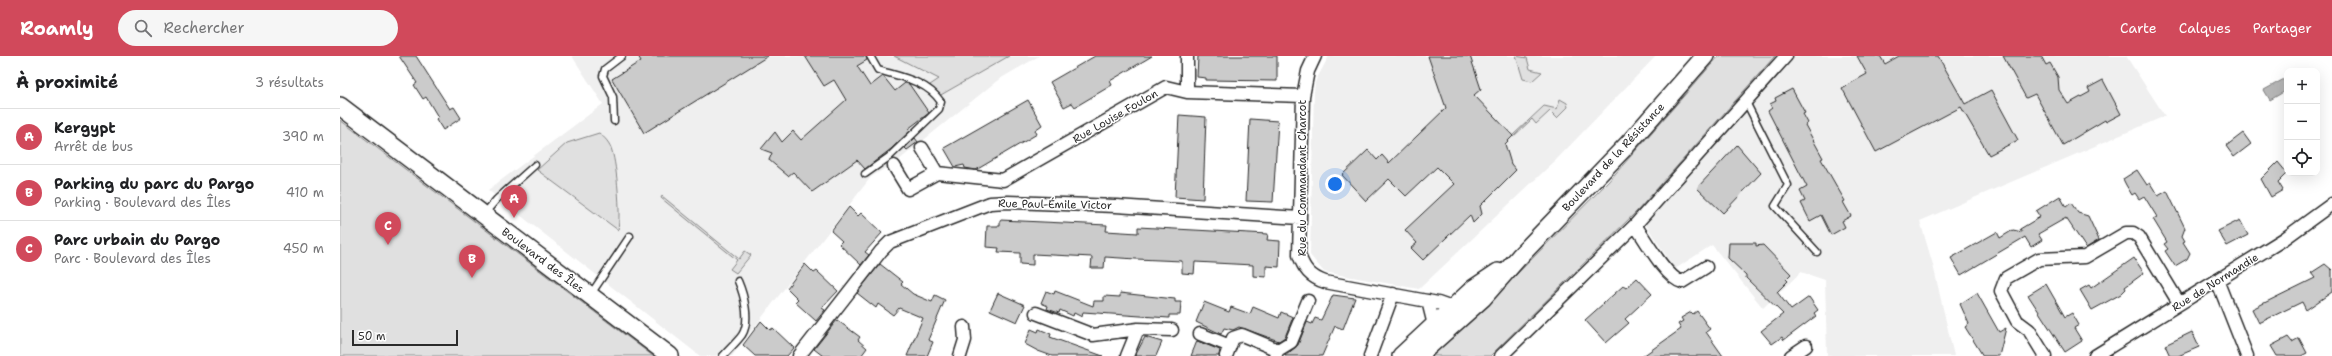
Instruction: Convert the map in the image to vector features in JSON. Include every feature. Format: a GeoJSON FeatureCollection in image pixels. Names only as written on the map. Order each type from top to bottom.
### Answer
{"type":"FeatureCollection","features":[{"type":"Feature","properties":{"kind":"main road","name":"Boulevard de la Résistance"},"geometry":{"type":"LineString","coordinates":[[1400,356],[1434,326],[1483,298],[1519,257],[1627,145],[1705,56]]}},
{"type":"Feature","properties":{"kind":"main road","name":"Boulevard des Îles"},"geometry":{"type":"LineString","coordinates":[[340,106],[670,356]]}},
{"type":"Feature","properties":{"kind":"main road","name":"Boulevard de la Résistance"},"geometry":{"type":"LineString","coordinates":[[1418,356],[1454,315]]}},
{"type":"Feature","properties":{"kind":"street"},"geometry":{"type":"LineString","coordinates":[[1187,56],[1187,92]]}},
{"type":"Feature","properties":{"kind":"street","name":"Rue du Commandant Charcot"},"geometry":{"type":"LineString","coordinates":[[1315,56],[1308,71],[1303,96],[1299,255],[1302,263],[1311,276],[1324,282],[1428,301],[1454,315]]}},
{"type":"Feature","properties":{"kind":"street"},"geometry":{"type":"LineString","coordinates":[[1501,356],[1635,225],[1786,56]]}},
{"type":"Feature","properties":{"kind":"street","name":"Rue Louise Foulon"},"geometry":{"type":"LineString","coordinates":[[937,173],[1003,180],[1166,87],[1187,92],[1303,96]]}},
{"type":"Feature","properties":{"kind":"street"},"geometry":{"type":"LineString","coordinates":[[894,166],[908,189],[937,173],[922,148]]}},
{"type":"Feature","properties":{"kind":"street","name":"Rue Paul-Émile Victor"},"geometry":{"type":"LineString","coordinates":[[799,356],[881,251],[890,242],[990,204],[1037,202],[1300,218]]}},
{"type":"Feature","properties":{"kind":"street","name":"Rue de Normandie"},"geometry":{"type":"LineString","coordinates":[[2094,356],[2284,239],[2332,204]]}},
{"type":"Feature","properties":{"kind":"street"},"geometry":{"type":"LineString","coordinates":[[1635,225],[1669,273],[1677,280],[1682,282],[1706,267]]}},
{"type":"Feature","properties":{"kind":"street"},"geometry":{"type":"LineString","coordinates":[[2045,356],[2029,330],[2017,321],[2001,291],[2006,278],[2039,259],[2085,257],[2126,233],[2133,233],[2139,238],[2179,304]]}},
{"type":"Feature","properties":{"kind":"street"},"geometry":{"type":"LineString","coordinates":[[2217,280],[2247,356]]}},
{"type":"Feature","properties":{"kind":"street"},"geometry":{"type":"LineString","coordinates":[[1370,356],[1393,294]]}},
{"type":"Feature","properties":{"kind":"street"},"geometry":{"type":"LineString","coordinates":[[1200,334],[1228,351],[1233,338],[1242,336],[1277,353],[1291,342],[1308,301]]}},
{"type":"Feature","properties":{"kind":"street"},"geometry":{"type":"LineString","coordinates":[[1428,301],[1434,326]]}},
{"type":"Feature","properties":{"kind":"street"},"geometry":{"type":"LineString","coordinates":[[1036,313],[1092,335],[1138,329],[1172,330]]}},
{"type":"Feature","properties":{"kind":"street"},"geometry":{"type":"LineString","coordinates":[[960,356],[965,340],[964,327]]}},
{"type":"Feature","properties":{"kind":"street"},"geometry":{"type":"LineString","coordinates":[[1127,356],[1138,329]]}},
{"type":"Feature","properties":{"kind":"street"},"geometry":{"type":"LineString","coordinates":[[1791,356],[1806,346]]}},
{"type":"Feature","properties":{"kind":"lane"},"geometry":{"type":"LineString","coordinates":[[614,121],[613,97],[603,76],[605,69],[622,56]]}},
{"type":"Feature","properties":{"kind":"lane"},"geometry":{"type":"LineString","coordinates":[[865,174],[889,157],[939,109],[941,102],[934,91],[918,82],[878,70],[870,56]]}},
{"type":"Feature","properties":{"kind":"lane"},"geometry":{"type":"LineString","coordinates":[[1746,102],[1788,185],[1775,206],[1817,252]]}},
{"type":"Feature","properties":{"kind":"lane"},"geometry":{"type":"LineString","coordinates":[[483,215],[497,199],[535,165]]}},
{"type":"Feature","properties":{"kind":"lane"},"geometry":{"type":"LineString","coordinates":[[590,295],[630,236]]}},
{"type":"Feature","properties":{"kind":"lane"},"geometry":{"type":"LineString","coordinates":[[723,356],[742,334],[746,323],[743,293],[738,281]]}},
{"type":"Feature","properties":{"kind":"shaded area"},"geometry":{"type":"Polygon","coordinates":[[[572,56],[1039,56],[998,80],[899,160],[871,177],[732,356],[700,356],[488,190],[603,104],[572,56]]]}},
{"type":"Feature","properties":{"kind":"shaded area"},"geometry":{"type":"Polygon","coordinates":[[[894,56],[1009,56],[939,96],[930,85],[939,79],[894,56]]]}},
{"type":"Feature","properties":{"kind":"shaded area"},"geometry":{"type":"Polygon","coordinates":[[[1329,56],[1656,56],[1556,160],[1419,289],[1324,272],[1310,255],[1314,92],[1315,82],[1329,56]]]}},
{"type":"Feature","properties":{"kind":"shaded area"},"geometry":{"type":"Polygon","coordinates":[[[1516,56],[1527,58],[1530,69],[1542,72],[1532,81],[1523,79],[1516,56]]]}},
{"type":"Feature","properties":{"kind":"shaded area"},"geometry":{"type":"Polygon","coordinates":[[[1719,56],[1775,56],[1638,210],[1490,356],[1428,356],[1513,278],[1608,182],[1719,56]]]}},
{"type":"Feature","properties":{"kind":"shaded area"},"geometry":{"type":"Polygon","coordinates":[[[1793,56],[2126,56],[2165,116],[1920,221],[1933,265],[1954,356],[1827,356],[1825,280],[1801,272],[1763,308],[1712,245],[1675,269],[1646,225],[1746,102],[1793,56]]]}},
{"type":"Feature","properties":{"kind":"shaded area"},"geometry":{"type":"Polygon","coordinates":[[[2284,79],[2284,92],[2270,100],[2264,90],[2284,79]]]}},
{"type":"Feature","properties":{"kind":"shaded area"},"geometry":{"type":"Polygon","coordinates":[[[1560,99],[1567,103],[1568,107],[1557,118],[1550,111],[1536,124],[1532,119],[1513,137],[1512,136],[1544,106],[1557,109],[1560,99]]]}},
{"type":"Feature","properties":{"kind":"shaded area"},"geometry":{"type":"Polygon","coordinates":[[[340,120],[653,356],[340,356],[340,120]]]}},
{"type":"Feature","properties":{"kind":"shaded area"},"geometry":{"type":"Polygon","coordinates":[[[599,133],[609,143],[614,158],[619,202],[618,230],[537,170],[567,143],[599,133]]]}},
{"type":"Feature","properties":{"kind":"shaded area"},"geometry":{"type":"Polygon","coordinates":[[[662,196],[739,259],[745,251],[751,255],[736,273],[730,269],[737,260],[661,198],[662,196]]]}},
{"type":"Feature","properties":{"kind":"building"},"geometry":{"type":"Polygon","coordinates":[[[399,56],[416,56],[450,109],[454,107],[461,118],[443,130],[436,119],[438,117],[426,97],[423,99],[414,85],[417,83],[399,56]]]}},
{"type":"Feature","properties":{"kind":"building"},"geometry":{"type":"Polygon","coordinates":[[[638,56],[768,56],[644,133],[612,79],[641,61],[638,56]]]}},
{"type":"Feature","properties":{"kind":"building"},"geometry":{"type":"Polygon","coordinates":[[[805,56],[866,56],[867,60],[857,66],[870,86],[883,76],[895,91],[905,83],[909,84],[929,113],[908,129],[910,131],[891,149],[865,169],[857,160],[812,192],[793,172],[788,176],[769,160],[772,153],[761,149],[775,132],[782,142],[793,131],[801,140],[846,100],[834,80],[824,86],[805,56]]]}},
{"type":"Feature","properties":{"kind":"building"},"geometry":{"type":"Polygon","coordinates":[[[1095,56],[1152,56],[1110,81],[1112,85],[1075,107],[1072,103],[1064,107],[1050,82],[1095,56]]]}},
{"type":"Feature","properties":{"kind":"building"},"geometry":{"type":"Polygon","coordinates":[[[1198,56],[1277,56],[1277,81],[1206,80],[1206,78],[1197,77],[1198,56]]]}},
{"type":"Feature","properties":{"kind":"building"},"geometry":{"type":"Polygon","coordinates":[[[1428,56],[1470,56],[1481,89],[1474,95],[1513,136],[1505,144],[1511,164],[1516,170],[1480,206],[1482,214],[1473,223],[1470,215],[1423,260],[1411,248],[1417,243],[1405,230],[1454,184],[1437,167],[1406,196],[1389,179],[1366,201],[1342,175],[1368,150],[1377,160],[1382,155],[1389,163],[1446,108],[1428,56]]]}},
{"type":"Feature","properties":{"kind":"building"},"geometry":{"type":"Polygon","coordinates":[[[1857,56],[1880,56],[1885,64],[1899,56],[1938,56],[1965,104],[1991,90],[2018,140],[1989,155],[1961,107],[1876,152],[1842,88],[1867,74],[1857,56]]]}},
{"type":"Feature","properties":{"kind":"building"},"geometry":{"type":"Polygon","coordinates":[[[2003,56],[2041,56],[2046,65],[2050,63],[2058,77],[2059,90],[2068,104],[2090,92],[2088,88],[2103,80],[2121,114],[2106,122],[2105,120],[2063,145],[2035,94],[2026,98],[2003,56]]]}},
{"type":"Feature","properties":{"kind":"building"},"geometry":{"type":"Polygon","coordinates":[[[1792,89],[1805,113],[1803,114],[1808,123],[1805,125],[1823,158],[1821,159],[1845,201],[1843,202],[1851,216],[1842,221],[1845,227],[1831,235],[1821,215],[1810,221],[1801,203],[1805,201],[1800,191],[1807,187],[1768,111],[1772,108],[1770,104],[1776,101],[1775,98],[1792,89]]]}},
{"type":"Feature","properties":{"kind":"building"},"geometry":{"type":"Polygon","coordinates":[[[1028,100],[1042,125],[1035,130],[1037,134],[976,170],[965,168],[964,165],[955,167],[944,148],[1028,100]]]}},
{"type":"Feature","properties":{"kind":"building"},"geometry":{"type":"Polygon","coordinates":[[[1179,115],[1206,117],[1203,199],[1175,197],[1179,115]]]}},
{"type":"Feature","properties":{"kind":"building"},"geometry":{"type":"Polygon","coordinates":[[[1250,119],[1278,121],[1273,202],[1246,201],[1250,119]]]}},
{"type":"Feature","properties":{"kind":"building"},"geometry":{"type":"Polygon","coordinates":[[[2243,133],[2251,144],[2234,157],[2226,146],[2243,133]]]}},
{"type":"Feature","properties":{"kind":"building"},"geometry":{"type":"Polygon","coordinates":[[[915,138],[918,142],[907,150],[905,148],[915,138]]]}},
{"type":"Feature","properties":{"kind":"building"},"geometry":{"type":"Polygon","coordinates":[[[1737,145],[1761,173],[1723,213],[1697,188],[1737,145]]]}},
{"type":"Feature","properties":{"kind":"building"},"geometry":{"type":"Polygon","coordinates":[[[2278,162],[2284,169],[2284,176],[2278,182],[2283,190],[2271,197],[2261,179],[2278,162]]]}},
{"type":"Feature","properties":{"kind":"building"},"geometry":{"type":"Polygon","coordinates":[[[2137,170],[2147,185],[2150,183],[2158,196],[2167,191],[2185,228],[2182,236],[2185,241],[2183,242],[2190,253],[2187,259],[2175,266],[2165,251],[2168,249],[2164,244],[2167,242],[2153,219],[2157,217],[2144,196],[2139,199],[2135,193],[2132,195],[2123,179],[2137,170]]]}},
{"type":"Feature","properties":{"kind":"building"},"geometry":{"type":"Polygon","coordinates":[[[2060,196],[2066,207],[2071,203],[2078,213],[2088,216],[2099,240],[2086,248],[2066,218],[2038,234],[2042,240],[2031,247],[2025,237],[1961,275],[1951,258],[1997,232],[2000,238],[2013,230],[2022,232],[2020,229],[2040,217],[2036,211],[2060,196]]]}},
{"type":"Feature","properties":{"kind":"building"},"geometry":{"type":"Polygon","coordinates":[[[849,207],[858,216],[861,213],[882,233],[865,252],[869,255],[861,265],[839,244],[842,241],[831,231],[849,207]]]}},
{"type":"Feature","properties":{"kind":"building"},"geometry":{"type":"Polygon","coordinates":[[[1000,220],[1107,225],[1106,231],[1138,233],[1138,227],[1268,234],[1267,240],[1280,241],[1279,267],[1266,266],[1266,277],[1253,276],[1253,265],[1195,262],[1194,274],[1182,273],[1182,261],[1105,257],[1104,268],[1091,268],[1092,257],[1033,254],[1033,265],[1020,264],[1020,253],[998,252],[999,248],[986,247],[987,226],[1000,226],[1000,220]]]}},
{"type":"Feature","properties":{"kind":"building"},"geometry":{"type":"Polygon","coordinates":[[[2240,220],[2248,235],[2227,246],[2218,231],[2240,220]]]}},
{"type":"Feature","properties":{"kind":"building"},"geometry":{"type":"Polygon","coordinates":[[[1729,243],[1756,243],[1756,246],[1763,245],[1791,274],[1786,279],[1788,281],[1777,292],[1791,310],[1809,297],[1818,310],[1814,313],[1816,316],[1784,340],[1782,337],[1772,344],[1761,331],[1783,314],[1728,258],[1729,243]]]}},
{"type":"Feature","properties":{"kind":"building"},"geometry":{"type":"Polygon","coordinates":[[[2134,258],[2144,273],[2125,287],[2126,289],[2121,294],[2092,310],[2080,290],[2089,285],[2091,288],[2134,258]]]}},
{"type":"Feature","properties":{"kind":"building"},"geometry":{"type":"Polygon","coordinates":[[[805,264],[814,273],[817,271],[838,291],[822,308],[825,310],[816,321],[795,302],[798,299],[787,288],[805,264]]]}},
{"type":"Feature","properties":{"kind":"building"},"geometry":{"type":"Polygon","coordinates":[[[880,264],[903,282],[901,284],[913,294],[932,302],[935,295],[945,300],[928,340],[933,342],[927,356],[907,356],[923,318],[899,308],[893,315],[878,304],[876,308],[857,293],[880,264]]]}},
{"type":"Feature","properties":{"kind":"building"},"geometry":{"type":"Polygon","coordinates":[[[2325,264],[2332,270],[2332,292],[2306,310],[2302,302],[2259,323],[2252,309],[2315,278],[2311,273],[2325,264]]]}},
{"type":"Feature","properties":{"kind":"building"},"geometry":{"type":"Polygon","coordinates":[[[1637,278],[1652,294],[1625,319],[1629,323],[1606,343],[1585,320],[1623,286],[1626,288],[1637,278]]]}},
{"type":"Feature","properties":{"kind":"building"},"geometry":{"type":"Polygon","coordinates":[[[2046,284],[2065,317],[2072,313],[2079,325],[2074,328],[2082,341],[2065,352],[2028,295],[2046,284]]]}},
{"type":"Feature","properties":{"kind":"building"},"geometry":{"type":"Polygon","coordinates":[[[1046,291],[1054,294],[1055,291],[1093,306],[1094,301],[1104,301],[1104,296],[1120,297],[1120,293],[1175,299],[1175,302],[1181,302],[1180,315],[1169,315],[1169,318],[1083,312],[1082,317],[1074,313],[1073,316],[1060,310],[1059,313],[1047,309],[1048,306],[1041,303],[1046,291]]]}},
{"type":"Feature","properties":{"kind":"building"},"geometry":{"type":"Polygon","coordinates":[[[998,293],[1025,305],[1017,322],[990,310],[998,293]]]}},
{"type":"Feature","properties":{"kind":"building"},"geometry":{"type":"Polygon","coordinates":[[[1977,293],[1999,332],[2006,328],[1999,356],[1983,356],[1965,327],[1969,324],[1960,304],[1977,293]]]}},
{"type":"Feature","properties":{"kind":"building"},"geometry":{"type":"Polygon","coordinates":[[[1333,295],[1355,298],[1343,329],[1335,326],[1322,356],[1285,356],[1298,345],[1307,322],[1312,324],[1315,318],[1321,320],[1333,295]]]}},
{"type":"Feature","properties":{"kind":"building"},"geometry":{"type":"Polygon","coordinates":[[[1204,302],[1229,312],[1231,307],[1250,314],[1253,307],[1279,318],[1281,312],[1293,317],[1285,337],[1279,341],[1239,327],[1233,330],[1224,328],[1221,334],[1196,322],[1204,302]]]}},
{"type":"Feature","properties":{"kind":"building"},"geometry":{"type":"Polygon","coordinates":[[[1697,311],[1710,329],[1706,332],[1723,356],[1643,356],[1681,329],[1678,324],[1683,321],[1681,318],[1691,312],[1693,314],[1697,311]]]}},
{"type":"Feature","properties":{"kind":"building"},"geometry":{"type":"Polygon","coordinates":[[[837,320],[860,337],[858,340],[867,348],[861,356],[823,356],[814,349],[837,320]]]}},
{"type":"Feature","properties":{"kind":"building"},"geometry":{"type":"Polygon","coordinates":[[[761,321],[770,330],[773,328],[794,348],[787,356],[755,356],[743,345],[761,321]]]}},
{"type":"Feature","properties":{"kind":"building"},"geometry":{"type":"Polygon","coordinates":[[[1031,329],[1038,332],[1039,329],[1051,334],[1050,337],[1103,356],[1052,356],[1038,351],[1025,344],[1031,329]]]}},
{"type":"Feature","properties":{"kind":"building"},"geometry":{"type":"Polygon","coordinates":[[[2192,332],[2199,347],[2178,356],[2170,356],[2165,345],[2192,332]]]}},
{"type":"Feature","properties":{"kind":"building"},"geometry":{"type":"Polygon","coordinates":[[[1145,337],[1162,342],[1156,356],[1135,356],[1145,337]]]}},
{"type":"Feature","properties":{"kind":"building"},"geometry":{"type":"Polygon","coordinates":[[[2288,337],[2292,342],[2299,338],[2307,353],[2301,356],[2277,356],[2271,346],[2288,337]]]}},
{"type":"Feature","properties":{"kind":"building"},"geometry":{"type":"Polygon","coordinates":[[[1197,341],[1220,350],[1219,356],[1191,356],[1197,341]]]}},
{"type":"Feature","properties":{"kind":"place","name":"Kergypt"},"geometry":{"type":"Point","coordinates":[514,218]}},
{"type":"Feature","properties":{"kind":"place","name":"Parc urbain du Pargo"},"geometry":{"type":"Point","coordinates":[388,245]}},
{"type":"Feature","properties":{"kind":"place","name":"Parking du parc du Pargo"},"geometry":{"type":"Point","coordinates":[472,278]}}]}
